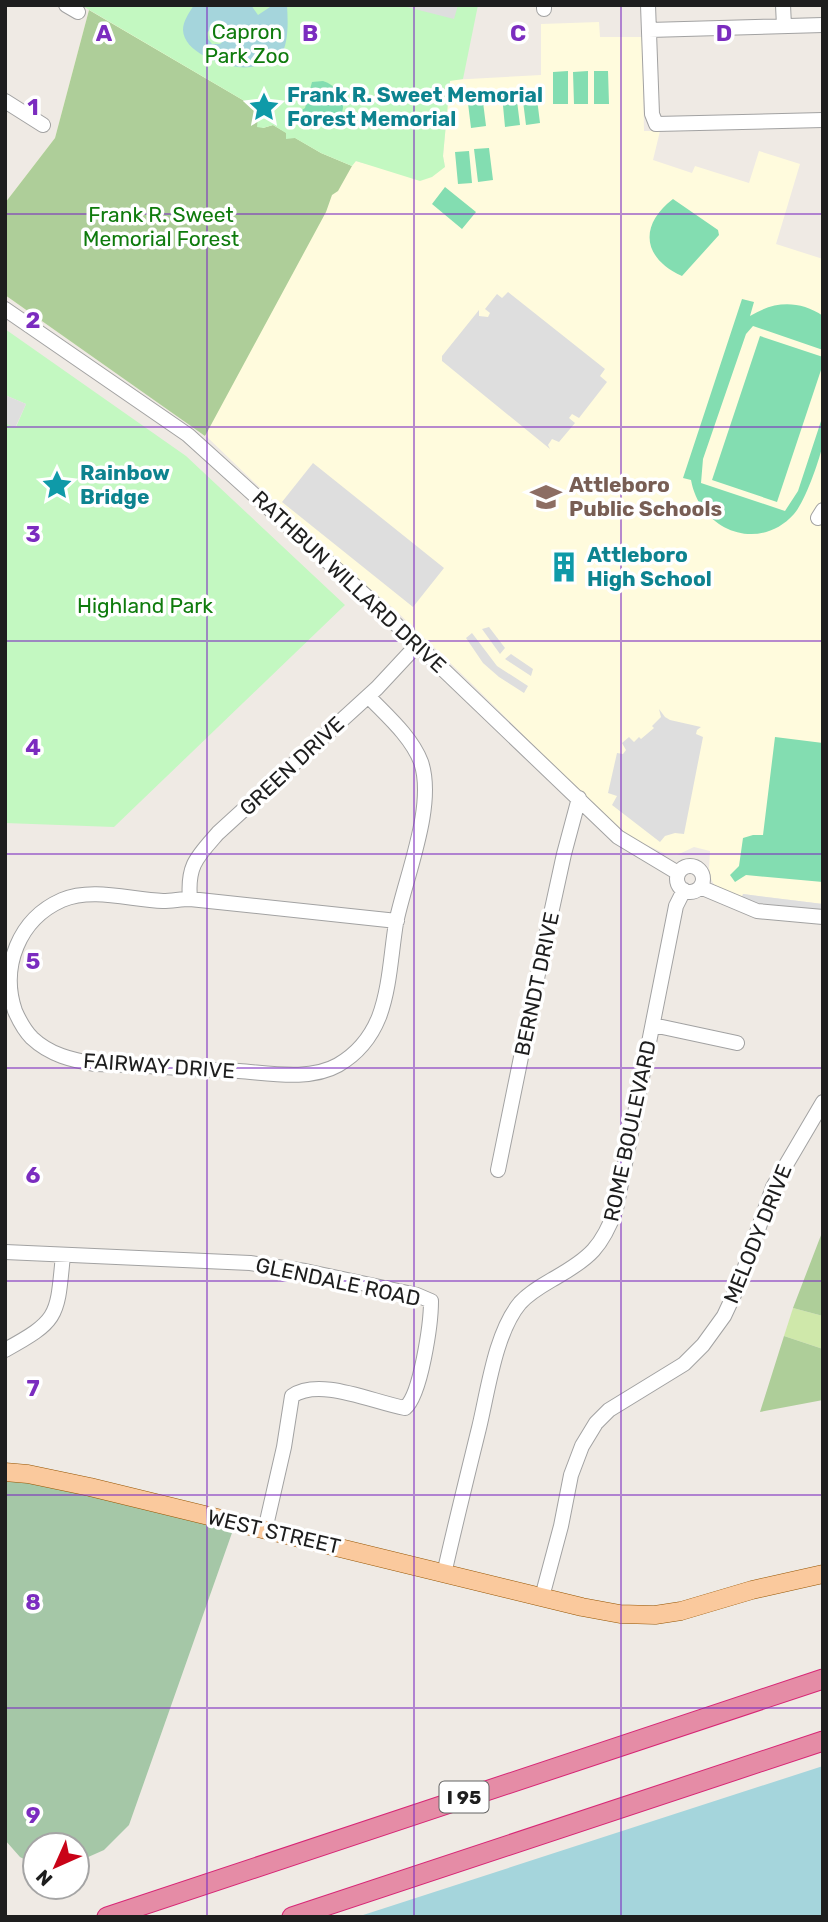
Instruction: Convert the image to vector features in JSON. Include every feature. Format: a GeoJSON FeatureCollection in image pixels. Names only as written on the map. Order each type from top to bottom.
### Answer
{"type":"FeatureCollection","features":[{"type":"Feature","properties":{"kind":"highway","name":"I 95"},"geometry":{"type":"LineString","coordinates":[[107,1917],[823,1679]]}},
{"type":"Feature","properties":{"kind":"highway"},"geometry":{"type":"LineString","coordinates":[[292,1917],[823,1741]]}},
{"type":"Feature","properties":{"kind":"main road","name":"WEST STREET"},"geometry":{"type":"LineString","coordinates":[[5,1472],[90,1487],[444,1574],[620,1614],[655,1615],[681,1612],[762,1587],[823,1574]]}},
{"type":"Feature","properties":{"kind":"street"},"geometry":{"type":"LineString","coordinates":[[648,5],[652,114],[656,124],[823,120]]}},
{"type":"Feature","properties":{"kind":"street"},"geometry":{"type":"LineString","coordinates":[[783,5],[784,26]]}},
{"type":"Feature","properties":{"kind":"street"},"geometry":{"type":"LineString","coordinates":[[649,30],[823,25]]}},
{"type":"Feature","properties":{"kind":"street"},"geometry":{"type":"LineString","coordinates":[[5,101],[43,125]]}},
{"type":"Feature","properties":{"kind":"street","name":"RATHBUN WILLARD DRIVE"},"geometry":{"type":"LineString","coordinates":[[5,309],[188,435],[418,644],[618,837],[678,873],[688,866],[694,867],[703,877],[700,887]]}},
{"type":"Feature","properties":{"kind":"street","name":"GREEN DRIVE"},"geometry":{"type":"LineString","coordinates":[[190,899],[188,878],[197,857],[218,833],[368,696],[418,644]]}},
{"type":"Feature","properties":{"kind":"street","name":"FAIRWAY DRIVE"},"geometry":{"type":"LineString","coordinates":[[368,696],[404,733],[421,761],[425,787],[379,1016],[354,1054],[337,1066],[316,1073],[95,1064],[67,1059],[31,1037],[9,996],[8,972],[13,951],[25,928],[40,913],[63,900],[86,895],[163,901],[190,899],[397,921]]}},
{"type":"Feature","properties":{"kind":"street","name":"BERNDT DRIVE"},"geometry":{"type":"LineString","coordinates":[[498,1170],[540,964],[579,798]]}},
{"type":"Feature","properties":{"kind":"street"},"geometry":{"type":"LineString","coordinates":[[678,873],[677,881],[684,890],[691,892],[700,887],[757,911],[823,917]]}},
{"type":"Feature","properties":{"kind":"street","name":"ROME BOULEVARD"},"geometry":{"type":"LineString","coordinates":[[444,1574],[493,1368],[509,1322],[520,1303],[535,1290],[577,1265],[594,1251],[607,1234],[612,1221],[628,1156],[676,906],[684,890]]}},
{"type":"Feature","properties":{"kind":"street"},"geometry":{"type":"LineString","coordinates":[[653,1025],[737,1043]]}},
{"type":"Feature","properties":{"kind":"street","name":"MELODY DRIVE"},"geometry":{"type":"LineString","coordinates":[[542,1597],[559,1536],[571,1475],[582,1446],[596,1423],[609,1410],[684,1364],[703,1345],[724,1316],[739,1284],[773,1187],[823,1102]]}},
{"type":"Feature","properties":{"kind":"street","name":"GLENDALE ROAD"},"geometry":{"type":"LineString","coordinates":[[5,1252],[250,1264],[305,1271],[417,1295],[431,1301],[431,1323],[418,1380],[411,1402],[405,1408],[316,1387],[292,1396],[284,1447],[265,1530]]}},
{"type":"Feature","properties":{"kind":"street"},"geometry":{"type":"LineString","coordinates":[[5,1350],[32,1336],[49,1322],[56,1309],[62,1255]]}},
{"type":"Feature","properties":{"kind":"shaded area"},"geometry":{"type":"Polygon","coordinates":[[[399,5],[458,5],[454,19],[399,5]]]}},
{"type":"Feature","properties":{"kind":"shaded area","name":"Attleboro Public Schools"},"geometry":{"type":"Polygon","coordinates":[[[89,10],[355,161],[383,168],[445,167],[443,156],[450,80],[541,75],[541,24],[599,22],[600,37],[642,37],[644,131],[660,131],[653,160],[692,173],[695,166],[749,183],[759,151],[800,164],[776,244],[823,259],[823,904],[743,894],[741,900],[716,888],[709,868],[710,851],[694,847],[677,855],[666,854],[623,834],[393,608],[331,556],[207,437],[5,295],[5,203],[55,138],[89,10]]]}},
{"type":"Feature","properties":{"kind":"shaded area"},"geometry":{"type":"Polygon","coordinates":[[[508,292],[605,369],[600,376],[607,382],[579,418],[572,414],[569,418],[575,423],[559,442],[552,439],[548,445],[550,449],[442,361],[442,356],[479,310],[479,316],[488,317],[490,313],[485,309],[497,294],[502,298],[508,292]]]}},
{"type":"Feature","properties":{"kind":"shaded area"},"geometry":{"type":"Polygon","coordinates":[[[5,395],[26,404],[15,428],[5,423],[5,395]]]}},
{"type":"Feature","properties":{"kind":"shaded area"},"geometry":{"type":"Polygon","coordinates":[[[313,463],[444,568],[413,607],[282,502],[313,463]]]}},
{"type":"Feature","properties":{"kind":"shaded area"},"geometry":{"type":"Polygon","coordinates":[[[489,627],[505,648],[500,654],[482,629],[489,627]]]}},
{"type":"Feature","properties":{"kind":"shaded area"},"geometry":{"type":"Polygon","coordinates":[[[472,633],[497,666],[528,686],[524,693],[483,663],[466,638],[472,633]]]}},
{"type":"Feature","properties":{"kind":"shaded area"},"geometry":{"type":"Polygon","coordinates":[[[511,654],[533,669],[531,676],[505,659],[511,654]]]}},
{"type":"Feature","properties":{"kind":"shaded area"},"geometry":{"type":"Polygon","coordinates":[[[659,709],[670,720],[701,727],[696,734],[703,737],[684,834],[665,836],[660,842],[612,805],[617,796],[608,793],[617,753],[623,754],[626,750],[622,743],[629,737],[634,742],[639,737],[641,739],[654,728],[652,726],[661,717],[659,709]]]}},
{"type":"Feature","properties":{"kind":"shaded area"},"geometry":{"type":"Polygon","coordinates":[[[743,894],[823,904],[823,911],[750,902],[741,900],[743,894]]]}},
{"type":"Feature","properties":{"kind":"green space","name":"Capron Park Zoo"},"geometry":{"type":"Polygon","coordinates":[[[81,5],[478,5],[463,79],[450,81],[443,156],[445,167],[432,177],[420,181],[356,161],[352,166],[295,138],[286,139],[286,133],[273,125],[257,127],[258,115],[253,106],[81,5]]]}},
{"type":"Feature","properties":{"kind":"green space","name":"Frank R. Sweet Memorial Forest"},"geometry":{"type":"Polygon","coordinates":[[[89,10],[253,106],[258,115],[257,120],[263,128],[273,125],[321,153],[352,166],[338,191],[332,195],[326,212],[205,436],[5,295],[5,203],[55,138],[89,10]]]}},
{"type":"Feature","properties":{"kind":"green space"},"geometry":{"type":"Polygon","coordinates":[[[568,71],[568,104],[553,104],[553,72],[568,71]]]}},
{"type":"Feature","properties":{"kind":"green space"},"geometry":{"type":"Polygon","coordinates":[[[588,71],[588,104],[574,104],[573,72],[588,71]]]}},
{"type":"Feature","properties":{"kind":"green space"},"geometry":{"type":"Polygon","coordinates":[[[594,71],[608,71],[609,104],[594,104],[594,71]]]}},
{"type":"Feature","properties":{"kind":"green space"},"geometry":{"type":"Polygon","coordinates":[[[323,81],[336,89],[342,100],[342,112],[334,125],[309,117],[305,120],[299,117],[299,112],[305,108],[312,82],[323,81]]]}},
{"type":"Feature","properties":{"kind":"green space"},"geometry":{"type":"Polygon","coordinates":[[[536,91],[540,123],[526,125],[522,93],[536,91]]]}},
{"type":"Feature","properties":{"kind":"green space"},"geometry":{"type":"Polygon","coordinates":[[[516,93],[520,125],[505,127],[502,95],[516,93]]]}},
{"type":"Feature","properties":{"kind":"green space"},"geometry":{"type":"Polygon","coordinates":[[[482,94],[486,126],[471,128],[467,95],[482,94]]]}},
{"type":"Feature","properties":{"kind":"green space"},"geometry":{"type":"Polygon","coordinates":[[[489,148],[493,180],[478,182],[474,149],[489,148]]]}},
{"type":"Feature","properties":{"kind":"green space"},"geometry":{"type":"Polygon","coordinates":[[[469,151],[472,183],[458,184],[455,152],[469,151]]]}},
{"type":"Feature","properties":{"kind":"green space"},"geometry":{"type":"Polygon","coordinates":[[[445,187],[476,212],[462,229],[432,204],[445,187]]]}},
{"type":"Feature","properties":{"kind":"green space"},"geometry":{"type":"Polygon","coordinates":[[[673,199],[718,230],[719,235],[682,276],[659,260],[650,241],[654,219],[673,199]]]}},
{"type":"Feature","properties":{"kind":"green space"},"geometry":{"type":"Polygon","coordinates":[[[742,299],[754,302],[750,316],[768,307],[786,304],[805,307],[823,316],[823,350],[753,326],[746,334],[703,459],[701,483],[785,511],[798,491],[823,415],[823,443],[803,500],[794,514],[780,526],[764,533],[748,534],[732,531],[718,523],[706,512],[691,480],[683,478],[742,299]]]}},
{"type":"Feature","properties":{"kind":"green space","name":"Highland Park"},"geometry":{"type":"Polygon","coordinates":[[[5,329],[186,456],[345,605],[114,827],[5,823],[5,423],[16,427],[26,404],[5,395],[5,329]]]}},
{"type":"Feature","properties":{"kind":"green space"},"geometry":{"type":"Polygon","coordinates":[[[760,336],[823,357],[823,364],[777,502],[712,480],[760,336]]]}},
{"type":"Feature","properties":{"kind":"green space"},"geometry":{"type":"Polygon","coordinates":[[[775,737],[823,743],[823,882],[746,875],[735,882],[730,875],[739,866],[743,838],[763,835],[775,737]]]}},
{"type":"Feature","properties":{"kind":"green space"},"geometry":{"type":"Polygon","coordinates":[[[823,1230],[823,1316],[793,1308],[823,1230]]]}},
{"type":"Feature","properties":{"kind":"green space"},"geometry":{"type":"Polygon","coordinates":[[[793,1308],[823,1316],[823,1349],[784,1336],[793,1308]]]}},
{"type":"Feature","properties":{"kind":"green space"},"geometry":{"type":"Polygon","coordinates":[[[784,1336],[823,1349],[823,1400],[760,1412],[784,1336]]]}},
{"type":"Feature","properties":{"kind":"green space"},"geometry":{"type":"Polygon","coordinates":[[[5,1478],[40,1483],[233,1530],[129,1825],[104,1850],[91,1856],[91,1831],[21,1831],[21,1858],[5,1840],[5,1478]]]}},
{"type":"Feature","properties":{"kind":"water"},"geometry":{"type":"Polygon","coordinates":[[[194,5],[251,5],[258,15],[270,5],[287,5],[288,25],[280,58],[260,66],[243,67],[204,56],[189,45],[183,30],[194,5]],[[218,27],[211,28],[207,33],[208,39],[212,44],[220,44],[225,39],[224,31],[218,27]]]}},
{"type":"Feature","properties":{"kind":"water"},"geometry":{"type":"Polygon","coordinates":[[[823,1766],[823,1917],[357,1917],[823,1766]]]}},
{"type":"Feature","properties":{"kind":"place","name":"Frank R. Sweet Memorial Forest Memorial"},"geometry":{"type":"Point","coordinates":[264,107]}},
{"type":"Feature","properties":{"kind":"place","name":"Rainbow Bridge"},"geometry":{"type":"Point","coordinates":[57,485]}},
{"type":"Feature","properties":{"kind":"place","name":"Attleboro Public Schools"},"geometry":{"type":"Point","coordinates":[546,497]}},
{"type":"Feature","properties":{"kind":"place","name":"Attleboro High School"},"geometry":{"type":"Point","coordinates":[564,567]}}]}
